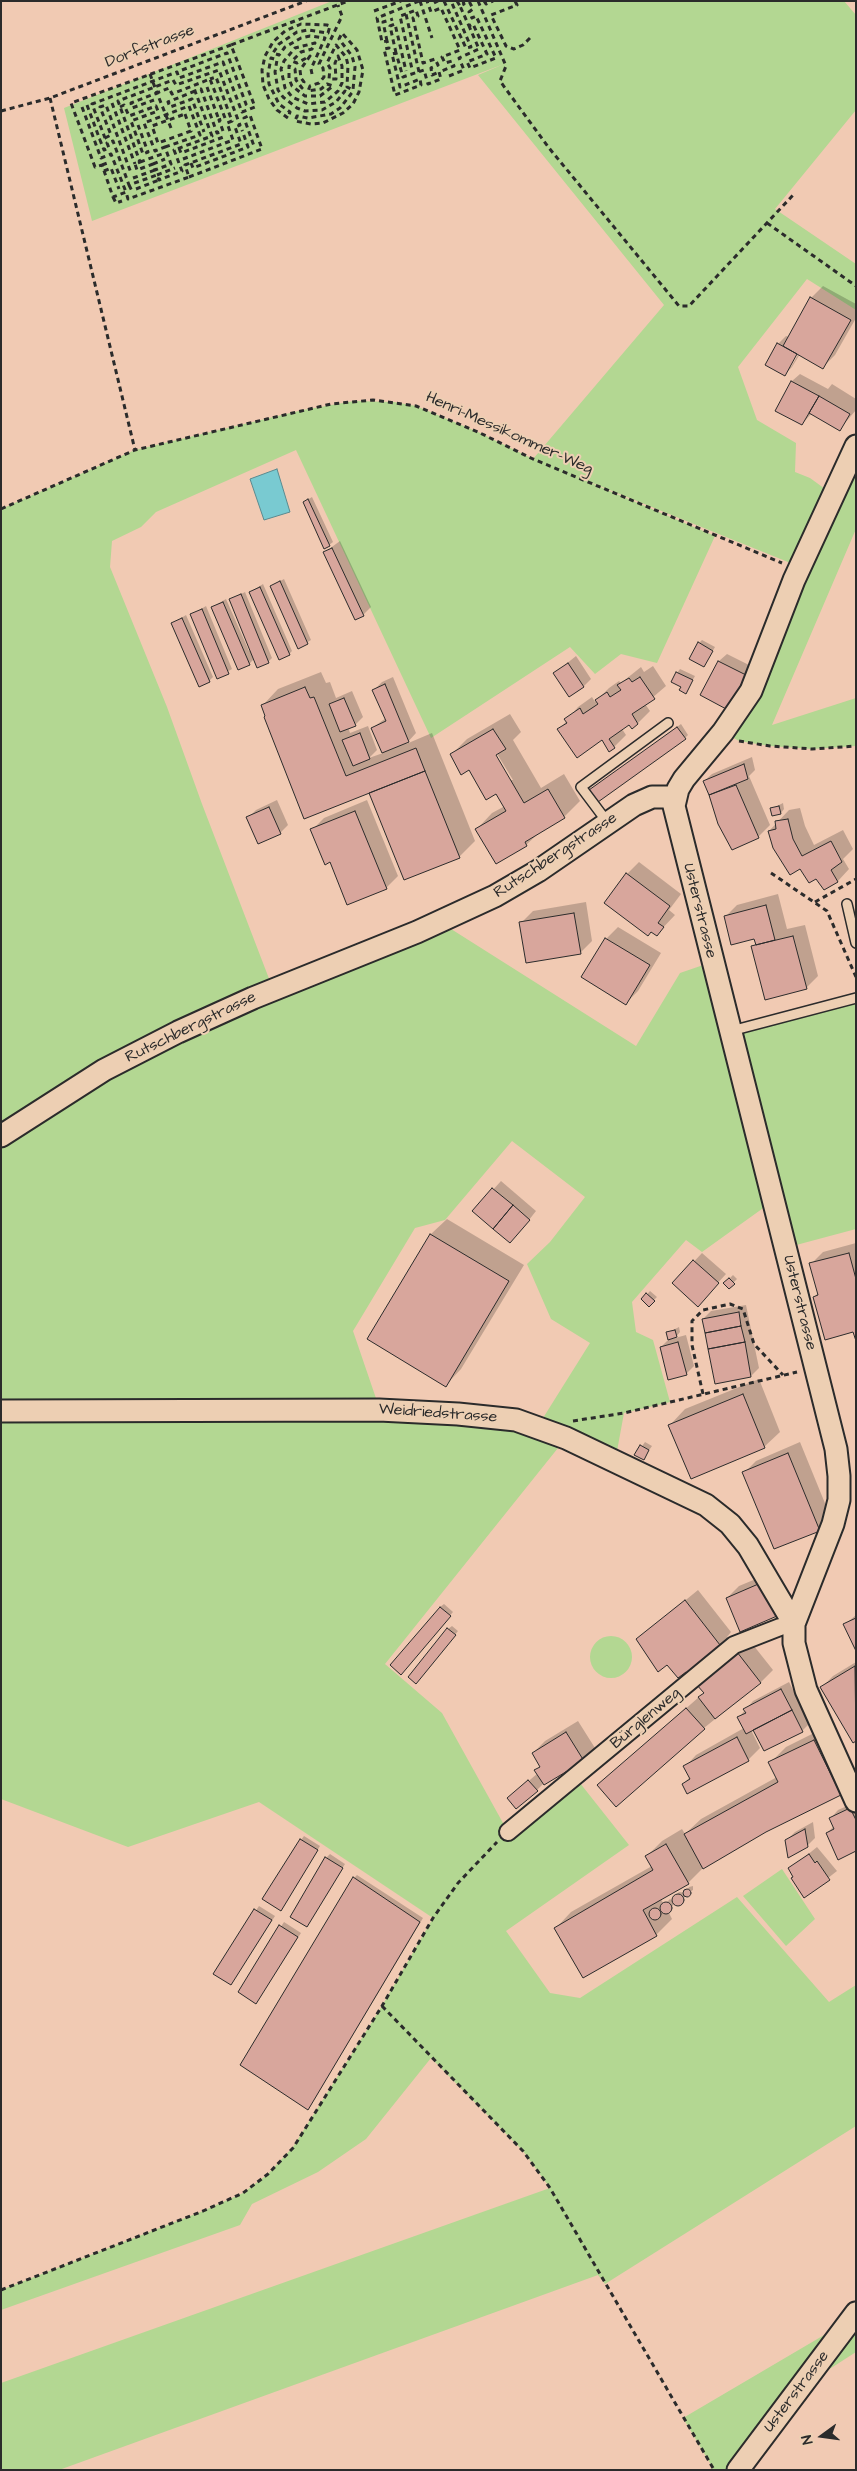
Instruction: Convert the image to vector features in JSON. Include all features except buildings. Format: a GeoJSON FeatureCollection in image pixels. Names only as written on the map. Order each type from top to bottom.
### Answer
{"type":"FeatureCollection","features":[{"type":"Feature","properties":{"kind":"street"},"geometry":{"type":"LineString","coordinates":[[675,797],[684,779],[723,732],[751,691],[798,570],[856,446]]}},
{"type":"Feature","properties":{"kind":"street","name":"Rutschbergstrasse"},"geometry":{"type":"LineString","coordinates":[[1,1136],[104,1070],[178,1032],[253,998],[417,932],[495,896],[538,871],[644,800],[660,796],[675,797]]}},
{"type":"Feature","properties":{"kind":"street","name":"Usterstrasse"},"geometry":{"type":"LineString","coordinates":[[675,797],[677,825],[836,1449],[839,1500],[833,1524],[794,1624],[794,1643],[806,1690],[856,1801]]}},
{"type":"Feature","properties":{"kind":"street","name":"Weidriedstrasse"},"geometry":{"type":"LineString","coordinates":[[1,1412],[380,1410],[516,1420],[538,1426],[706,1506],[730,1524],[748,1546],[794,1624]]}},
{"type":"Feature","properties":{"kind":"street","name":"Bürglenweg"},"geometry":{"type":"LineString","coordinates":[[508,1832],[734,1645],[780,1627],[794,1624]]}},
{"type":"Feature","properties":{"kind":"street","name":"Usterstrasse"},"geometry":{"type":"LineString","coordinates":[[738,2470],[856,2313]]}},
{"type":"Feature","properties":{"kind":"lane"},"geometry":{"type":"LineString","coordinates":[[608,823],[580,787],[668,723]]}},
{"type":"Feature","properties":{"kind":"lane"},"geometry":{"type":"LineString","coordinates":[[846,904],[856,943]]}},
{"type":"Feature","properties":{"kind":"lane"},"geometry":{"type":"LineString","coordinates":[[730,1031],[856,998]]}},
{"type":"Feature","properties":{"kind":"path","name":"Dorfstrasse"},"geometry":{"type":"LineString","coordinates":[[1,111],[50,98],[306,1]]}},
{"type":"Feature","properties":{"kind":"path"},"geometry":{"type":"LineString","coordinates":[[110,162],[95,167],[71,104],[348,1]]}},
{"type":"Feature","properties":{"kind":"path"},"geometry":{"type":"LineString","coordinates":[[374,11],[401,1]]}},
{"type":"Feature","properties":{"kind":"path"},"geometry":{"type":"LineString","coordinates":[[387,41],[382,42],[377,18],[420,1],[432,38]]}},
{"type":"Feature","properties":{"kind":"path"},"geometry":{"type":"LineString","coordinates":[[412,69],[400,16],[416,10],[418,16],[413,18],[423,63],[435,59],[438,66],[431,68],[432,75],[454,66],[452,61],[445,64],[442,57],[460,50],[441,8],[431,12],[428,1]]}},
{"type":"Feature","properties":{"kind":"path"},"geometry":{"type":"LineString","coordinates":[[444,1],[466,48],[471,46],[451,1]]}},
{"type":"Feature","properties":{"kind":"path"},"geometry":{"type":"LineString","coordinates":[[449,76],[464,70],[459,58],[479,50],[457,1]]}},
{"type":"Feature","properties":{"kind":"path"},"geometry":{"type":"LineString","coordinates":[[460,6],[464,4],[463,1]]}},
{"type":"Feature","properties":{"kind":"path"},"geometry":{"type":"LineString","coordinates":[[469,1],[473,9],[469,12],[472,18],[476,16],[496,58],[470,68],[467,62],[487,54],[473,24],[469,26]]}},
{"type":"Feature","properties":{"kind":"path"},"geometry":{"type":"LineString","coordinates":[[478,1],[506,66],[500,81],[549,148],[679,306],[689,306],[795,193]]}},
{"type":"Feature","properties":{"kind":"path"},"geometry":{"type":"LineString","coordinates":[[484,1],[486,4],[493,1]]}},
{"type":"Feature","properties":{"kind":"path"},"geometry":{"type":"LineString","coordinates":[[515,1],[517,5],[491,15],[506,46],[514,49],[523,45],[530,38]]}},
{"type":"Feature","properties":{"kind":"path"},"geometry":{"type":"LineString","coordinates":[[319,64],[342,16],[338,5]]}},
{"type":"Feature","properties":{"kind":"path"},"geometry":{"type":"LineString","coordinates":[[406,14],[419,72]]}},
{"type":"Feature","properties":{"kind":"path"},"geometry":{"type":"LineString","coordinates":[[393,18],[383,22],[389,48],[384,49],[395,95],[421,85],[420,79],[400,86],[392,54],[396,53]]}},
{"type":"Feature","properties":{"kind":"path"},"geometry":{"type":"LineString","coordinates":[[312,74],[311,69],[314,62],[325,38],[310,36],[301,38],[285,47],[279,55],[273,53],[288,37],[308,30],[328,33],[330,26],[301,24],[285,31],[273,42],[265,56],[262,70],[263,85],[277,110],[288,118],[290,112],[279,104],[269,84],[268,74],[271,58],[277,60],[274,72],[278,90],[283,97],[298,108],[305,111],[322,110],[336,102],[345,91],[351,94],[340,108],[331,114],[308,118],[297,116],[295,121],[298,122],[311,124],[333,120],[354,104],[362,81],[361,60],[357,50],[342,33],[339,39],[352,56],[355,67],[353,90],[347,87],[350,73],[346,57],[336,45],[327,63],[330,68],[329,79],[335,81],[334,63],[338,56],[342,66],[342,83],[338,91],[332,98],[317,105],[308,104],[292,97],[285,88],[281,69],[288,54],[302,45],[315,43],[312,49],[301,52],[292,61],[297,63],[310,56],[300,70],[301,78],[304,82],[302,88],[296,80],[295,69],[289,66],[288,71],[292,86],[304,96],[320,96],[333,86],[327,84],[321,90],[308,91],[310,86],[319,84],[324,77],[323,68],[314,62]]}},
{"type":"Feature","properties":{"kind":"path"},"geometry":{"type":"LineString","coordinates":[[406,71],[395,24],[390,26],[402,77],[424,70],[428,84],[441,79],[439,72]]}},
{"type":"Feature","properties":{"kind":"path"},"geometry":{"type":"LineString","coordinates":[[105,138],[92,104],[177,72],[179,78],[223,62],[242,112],[255,107],[231,45]]}},
{"type":"Feature","properties":{"kind":"path"},"geometry":{"type":"LineString","coordinates":[[182,70],[226,53],[246,104],[240,106]]}},
{"type":"Feature","properties":{"kind":"path"},"geometry":{"type":"LineString","coordinates":[[140,162],[118,101],[174,80],[176,85],[219,70],[240,125],[235,128],[241,144],[185,165],[189,176]]}},
{"type":"Feature","properties":{"kind":"path"},"geometry":{"type":"LineString","coordinates":[[150,74],[171,128]]}},
{"type":"Feature","properties":{"kind":"path"},"geometry":{"type":"LineString","coordinates":[[154,100],[132,108],[131,103],[169,88],[172,94],[216,77],[232,121],[227,123],[233,140],[184,159]]}},
{"type":"Feature","properties":{"kind":"path"},"geometry":{"type":"LineString","coordinates":[[210,79],[225,118],[219,120]]}},
{"type":"Feature","properties":{"kind":"path"},"geometry":{"type":"LineString","coordinates":[[204,132],[192,99],[170,106],[168,102],[201,89],[217,133],[223,131],[207,87]]}},
{"type":"Feature","properties":{"kind":"path"},"geometry":{"type":"LineString","coordinates":[[136,189],[182,172],[174,150],[212,136],[195,91]]}},
{"type":"Feature","properties":{"kind":"path"},"geometry":{"type":"LineString","coordinates":[[50,98],[135,450]]}},
{"type":"Feature","properties":{"kind":"path"},"geometry":{"type":"LineString","coordinates":[[112,103],[137,170],[165,160]]}},
{"type":"Feature","properties":{"kind":"path"},"geometry":{"type":"LineString","coordinates":[[100,140],[111,135],[100,107],[106,105],[131,173]]}},
{"type":"Feature","properties":{"kind":"path"},"geometry":{"type":"LineString","coordinates":[[120,107],[124,105],[129,116],[156,106],[158,111],[131,121],[143,154],[148,152],[138,125]]}},
{"type":"Feature","properties":{"kind":"path"},"geometry":{"type":"LineString","coordinates":[[87,106],[104,150],[108,148],[107,144],[113,142],[132,191]]}},
{"type":"Feature","properties":{"kind":"path"},"geometry":{"type":"LineString","coordinates":[[189,106],[200,134],[165,148],[155,151],[144,123],[189,106]]}},
{"type":"Feature","properties":{"kind":"path"},"geometry":{"type":"LineString","coordinates":[[82,107],[101,158],[111,154],[128,199],[262,149],[250,115],[244,118],[254,146]]}},
{"type":"Feature","properties":{"kind":"path"},"geometry":{"type":"LineString","coordinates":[[185,114],[191,131],[158,143],[152,126],[168,120],[185,114]]}},
{"type":"Feature","properties":{"kind":"path"},"geometry":{"type":"LineString","coordinates":[[191,163],[193,168],[248,147],[242,130]]}},
{"type":"Feature","properties":{"kind":"path"},"geometry":{"type":"LineString","coordinates":[[179,148],[181,153],[226,136]]}},
{"type":"Feature","properties":{"kind":"path"},"geometry":{"type":"LineString","coordinates":[[134,178],[171,164],[165,148]]}},
{"type":"Feature","properties":{"kind":"path"},"geometry":{"type":"LineString","coordinates":[[135,164],[162,154]]}},
{"type":"Feature","properties":{"kind":"path"},"geometry":{"type":"LineString","coordinates":[[153,164],[155,170]]}},
{"type":"Feature","properties":{"kind":"path"},"geometry":{"type":"LineString","coordinates":[[102,165],[116,203],[122,201]]}},
{"type":"Feature","properties":{"kind":"path"},"geometry":{"type":"LineString","coordinates":[[104,171],[111,168],[119,189]]}},
{"type":"Feature","properties":{"kind":"path"},"geometry":{"type":"LineString","coordinates":[[129,185],[175,168]]}},
{"type":"Feature","properties":{"kind":"path"},"geometry":{"type":"LineString","coordinates":[[157,175],[159,180]]}},
{"type":"Feature","properties":{"kind":"path"},"geometry":{"type":"LineString","coordinates":[[114,197],[126,192]]}},
{"type":"Feature","properties":{"kind":"path"},"geometry":{"type":"LineString","coordinates":[[767,223],[856,286]]}},
{"type":"Feature","properties":{"kind":"path","name":"Henri-Messikommer-Weg"},"geometry":{"type":"LineString","coordinates":[[1,509],[135,450],[330,404],[373,400],[416,406],[469,428],[533,459],[798,570]]}},
{"type":"Feature","properties":{"kind":"path"},"geometry":{"type":"LineString","coordinates":[[723,732],[739,741],[770,746],[812,749],[856,746]]}},
{"type":"Feature","properties":{"kind":"path"},"geometry":{"type":"LineString","coordinates":[[771,873],[828,911],[856,977]]}},
{"type":"Feature","properties":{"kind":"path"},"geometry":{"type":"LineString","coordinates":[[815,902],[856,879]]}},
{"type":"Feature","properties":{"kind":"path"},"geometry":{"type":"LineString","coordinates":[[703,1394],[692,1345],[692,1321],[703,1310],[730,1304],[743,1309],[754,1344],[784,1376]]}},
{"type":"Feature","properties":{"kind":"path"},"geometry":{"type":"LineString","coordinates":[[538,1426],[624,1412],[815,1368]]}},
{"type":"Feature","properties":{"kind":"path"},"geometry":{"type":"LineString","coordinates":[[1,2290],[203,2211],[242,2193],[268,2174],[293,2148],[382,2006],[433,1918],[481,1857],[508,1832]]}},
{"type":"Feature","properties":{"kind":"path"},"geometry":{"type":"LineString","coordinates":[[382,2006],[523,2151],[550,2188],[713,2468]]}},
{"type":"Feature","properties":{"kind":"green space"},"geometry":{"type":"Polygon","coordinates":[[[332,1],[844,1],[856,15],[856,110],[775,209],[856,264],[856,310],[807,279],[738,367],[757,420],[796,443],[795,472],[810,478],[832,494],[856,446],[856,529],[772,725],[856,698],[856,746],[812,749],[770,746],[739,741],[723,732],[793,564],[570,474],[715,536],[657,663],[621,654],[595,674],[570,647],[431,738],[296,450],[156,512],[141,527],[112,541],[110,567],[167,707],[273,989],[440,922],[636,1046],[680,973],[712,962],[731,1031],[856,998],[856,1229],[785,1248],[773,1201],[702,1252],[686,1240],[632,1302],[636,1332],[653,1340],[670,1402],[624,1413],[615,1462],[566,1438],[385,1664],[442,1713],[508,1832],[576,1778],[629,1845],[506,1931],[550,1993],[580,1998],[737,1897],[829,2002],[856,1985],[856,2126],[605,2284],[598,2275],[59,2470],[1,2470],[1,2383],[550,2188],[523,2151],[431,2058],[366,2139],[318,2172],[252,2204],[240,2225],[1,2310],[1,2290],[203,2211],[243,2193],[268,2174],[293,2147],[382,2006],[433,1918],[259,1802],[128,1847],[1,1799],[1,509],[135,450],[303,410],[354,401],[394,402],[416,406],[478,432],[533,459],[664,305],[478,75],[504,64],[92,221],[64,108],[332,1]],[[512,1141],[445,1220],[415,1228],[353,1331],[380,1410],[538,1426],[590,1343],[551,1319],[527,1264],[550,1242],[585,1197],[512,1141]]]}},
{"type":"Feature","properties":{"kind":"green space"},"geometry":{"type":"Polygon","coordinates":[[[607,1636],[615,1636],[626,1642],[632,1657],[626,1672],[615,1678],[607,1678],[596,1672],[590,1661],[590,1653],[596,1642],[607,1636]]]}},
{"type":"Feature","properties":{"kind":"green space"},"geometry":{"type":"Polygon","coordinates":[[[782,1869],[815,1919],[786,1946],[743,1896],[782,1869]]]}},
{"type":"Feature","properties":{"kind":"green space"},"geometry":{"type":"Polygon","coordinates":[[[856,2313],[856,2352],[800,2388],[738,2470],[708,2470],[713,2468],[683,2418],[853,2318],[856,2313]]]}},
{"type":"Feature","properties":{"kind":"water"},"geometry":{"type":"Polygon","coordinates":[[[277,469],[290,512],[264,520],[250,479],[277,469]]]}}]}
